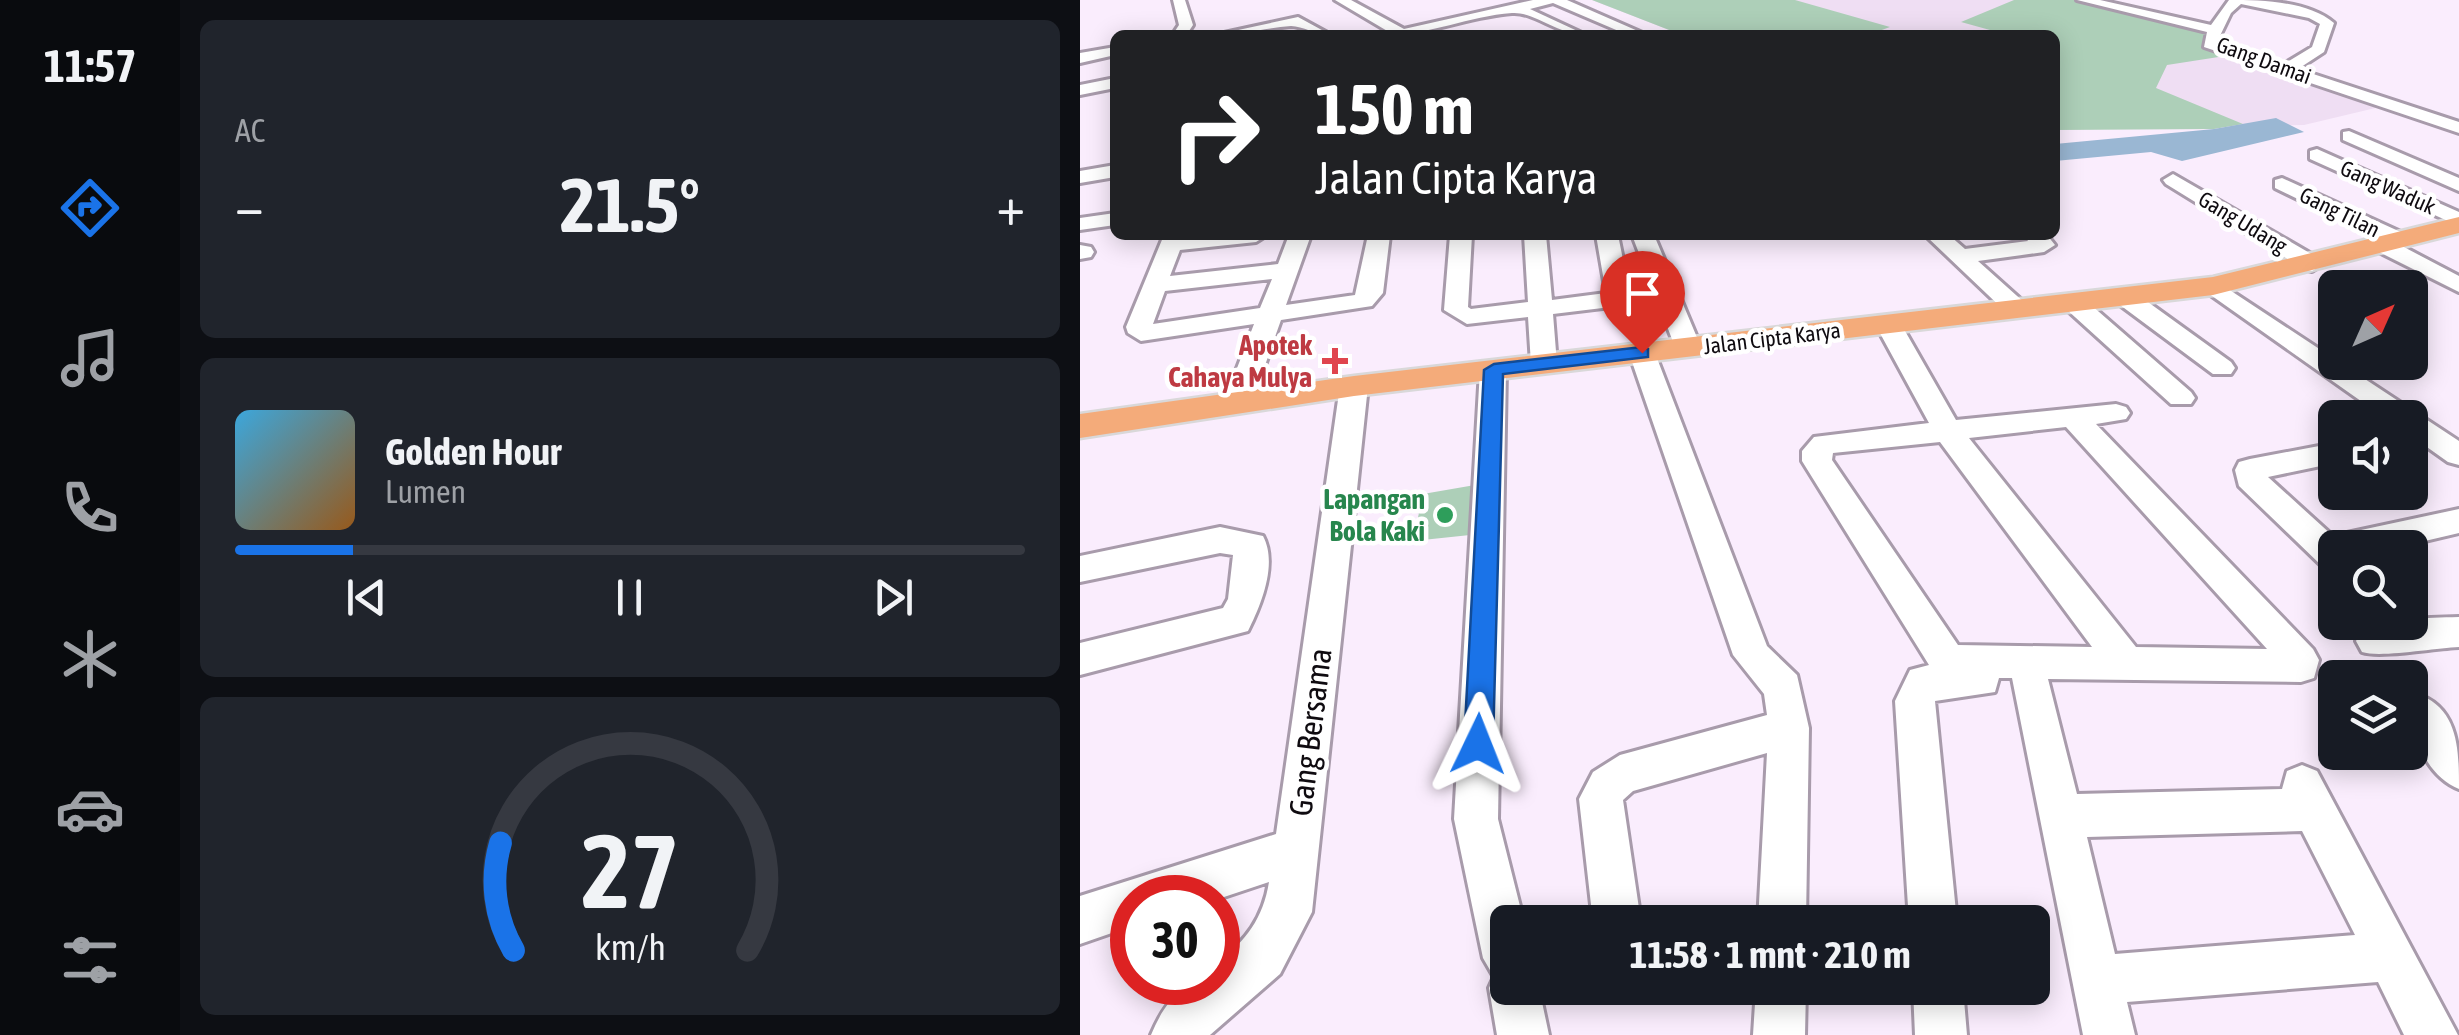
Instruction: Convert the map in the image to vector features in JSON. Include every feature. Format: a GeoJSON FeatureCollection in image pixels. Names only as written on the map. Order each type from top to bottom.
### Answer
{"type":"FeatureCollection","features":[{"type":"Feature","properties":{"kind":"main road","name":"Jalan Cipta Karya"},"geometry":{"type":"LineString","coordinates":[[1080,426],[1354,386],[2213,286],[2458,225]]}},
{"type":"Feature","properties":{"kind":"street"},"geometry":{"type":"LineString","coordinates":[[1178,0],[1186,25],[1183,30]]}},
{"type":"Feature","properties":{"kind":"street"},"geometry":{"type":"LineString","coordinates":[[1341,0],[1393,30]]}},
{"type":"Feature","properties":{"kind":"street"},"geometry":{"type":"LineString","coordinates":[[1416,30],[1553,0],[1628,30]]}},
{"type":"Feature","properties":{"kind":"street","name":"Gang Damai"},"geometry":{"type":"LineString","coordinates":[[2083,0],[2215,30],[2209,44],[2287,69],[2457,138]]}},
{"type":"Feature","properties":{"kind":"street"},"geometry":{"type":"LineString","coordinates":[[2215,30],[2226,11],[2240,0],[2312,15],[2327,22],[2319,49],[2287,69]]}},
{"type":"Feature","properties":{"kind":"street"},"geometry":{"type":"LineString","coordinates":[[1516,7],[1569,30]]}},
{"type":"Feature","properties":{"kind":"street"},"geometry":{"type":"LineString","coordinates":[[1432,15],[1463,30]]}},
{"type":"Feature","properties":{"kind":"street"},"geometry":{"type":"LineString","coordinates":[[1479,15],[1507,28]]}},
{"type":"Feature","properties":{"kind":"street"},"geometry":{"type":"LineString","coordinates":[[1257,23],[1298,21],[1315,30]]}},
{"type":"Feature","properties":{"kind":"street"},"geometry":{"type":"LineString","coordinates":[[1080,46],[1110,49]]}},
{"type":"Feature","properties":{"kind":"street"},"geometry":{"type":"LineString","coordinates":[[1080,58],[1110,49]]}},
{"type":"Feature","properties":{"kind":"street"},"geometry":{"type":"LineString","coordinates":[[1080,73],[1110,50]]}},
{"type":"Feature","properties":{"kind":"street"},"geometry":{"type":"LineString","coordinates":[[1080,90],[1110,83]]}},
{"type":"Feature","properties":{"kind":"street"},"geometry":{"type":"LineString","coordinates":[[2349,136],[2459,185]]}},
{"type":"Feature","properties":{"kind":"street","name":"Gang Waduk"},"geometry":{"type":"LineString","coordinates":[[2317,155],[2458,225]]}},
{"type":"Feature","properties":{"kind":"street"},"geometry":{"type":"LineString","coordinates":[[1080,177],[1110,172]]}},
{"type":"Feature","properties":{"kind":"street","name":"Gang Udang"},"geometry":{"type":"LineString","coordinates":[[2173,180],[2312,264]]}},
{"type":"Feature","properties":{"kind":"street","name":"Gang Tilan"},"geometry":{"type":"LineString","coordinates":[[2282,184],[2388,241],[2459,285]]}},
{"type":"Feature","properties":{"kind":"street"},"geometry":{"type":"LineString","coordinates":[[1080,224],[1110,216]]}},
{"type":"Feature","properties":{"kind":"street"},"geometry":{"type":"LineString","coordinates":[[1173,240],[1139,327],[1141,332],[1363,301],[1372,293],[1378,240]]}},
{"type":"Feature","properties":{"kind":"street"},"geometry":{"type":"LineString","coordinates":[[1238,402],[1298,240]]}},
{"type":"Feature","properties":{"kind":"street"},"geometry":{"type":"LineString","coordinates":[[1461,240],[1458,314],[1467,317],[1619,300],[1607,240]]}},
{"type":"Feature","properties":{"kind":"street"},"geometry":{"type":"LineString","coordinates":[[1536,240],[1544,364]]}},
{"type":"Feature","properties":{"kind":"street"},"geometry":{"type":"LineString","coordinates":[[1645,240],[1688,347]]}},
{"type":"Feature","properties":{"kind":"street"},"geometry":{"type":"LineString","coordinates":[[1941,240],[2017,310]]}},
{"type":"Feature","properties":{"kind":"street"},"geometry":{"type":"LineString","coordinates":[[1960,257],[2044,245],[2040,240]]}},
{"type":"Feature","properties":{"kind":"street"},"geometry":{"type":"LineString","coordinates":[[1158,285],[1287,270]]}},
{"type":"Feature","properties":{"kind":"street"},"geometry":{"type":"LineString","coordinates":[[2213,286],[2373,400]]}},
{"type":"Feature","properties":{"kind":"street"},"geometry":{"type":"LineString","coordinates":[[2125,297],[2222,368]]}},
{"type":"Feature","properties":{"kind":"street"},"geometry":{"type":"LineString","coordinates":[[2074,303],[2182,398]]}},
{"type":"Feature","properties":{"kind":"street"},"geometry":{"type":"LineString","coordinates":[[1888,324],[1949,433],[2127,664]]}},
{"type":"Feature","properties":{"kind":"street"},"geometry":{"type":"LineString","coordinates":[[1642,353],[1752,656],[1783,687],[1788,728],[1783,905]]}},
{"type":"Feature","properties":{"kind":"street"},"geometry":{"type":"LineString","coordinates":[[1494,370],[1476,819],[1496,905]]}},
{"type":"Feature","properties":{"kind":"street","name":"Gang Bersama"},"geometry":{"type":"LineString","coordinates":[[1177,1035],[1181,1026],[1263,957],[1288,912],[1354,386]]}},
{"type":"Feature","properties":{"kind":"street"},"geometry":{"type":"LineString","coordinates":[[2074,416],[2300,660],[2301,666],[1950,661],[1818,460],[1817,451],[1825,444],[1949,433],[2074,416],[2116,412]]}},
{"type":"Feature","properties":{"kind":"street"},"geometry":{"type":"LineString","coordinates":[[2428,437],[2459,456]]}},
{"type":"Feature","properties":{"kind":"street"},"geometry":{"type":"LineString","coordinates":[[2318,456],[2250,470],[2250,478],[2318,538]]}},
{"type":"Feature","properties":{"kind":"street"},"geometry":{"type":"LineString","coordinates":[[2421,530],[2446,524],[2459,550]]}},
{"type":"Feature","properties":{"kind":"street"},"geometry":{"type":"LineString","coordinates":[[1080,569],[1220,540],[1251,545],[1246,600],[1235,620],[1080,658]]}},
{"type":"Feature","properties":{"kind":"street"},"geometry":{"type":"LineString","coordinates":[[2428,632],[2459,632]]}},
{"type":"Feature","properties":{"kind":"street"},"geometry":{"type":"LineString","coordinates":[[2030,680],[2109,1035]]}},
{"type":"Feature","properties":{"kind":"street"},"geometry":{"type":"LineString","coordinates":[[1931,905],[1915,702],[1918,688],[1924,682],[2030,680],[2225,687]]}},
{"type":"Feature","properties":{"kind":"street"},"geometry":{"type":"LineString","coordinates":[[2428,723],[2459,769]]}},
{"type":"Feature","properties":{"kind":"street"},"geometry":{"type":"LineString","coordinates":[[1615,905],[1601,800],[1608,786],[1620,776],[1788,728]]}},
{"type":"Feature","properties":{"kind":"street"},"geometry":{"type":"LineString","coordinates":[[2060,816],[2308,797],[2432,1035]]}},
{"type":"Feature","properties":{"kind":"street"},"geometry":{"type":"LineString","coordinates":[[1218,875],[1294,850]]}},
{"type":"Feature","properties":{"kind":"street"},"geometry":{"type":"LineString","coordinates":[[1080,920],[1110,910]]}},
{"type":"Feature","properties":{"kind":"street"},"geometry":{"type":"LineString","coordinates":[[2096,980],[2389,957]]}},
{"type":"Feature","properties":{"kind":"street"},"geometry":{"type":"LineString","coordinates":[[1517,1005],[1523,1035]]}},
{"type":"Feature","properties":{"kind":"street"},"geometry":{"type":"LineString","coordinates":[[1780,1005],[1780,1035]]}},
{"type":"Feature","properties":{"kind":"street"},"geometry":{"type":"LineString","coordinates":[[1939,1005],[1942,1035]]}},
{"type":"Feature","properties":{"kind":"shaded area"},"geometry":{"type":"Polygon","coordinates":[[[1592,0],[2083,0],[2388,105],[2304,125],[2060,130],[2060,30],[1669,30],[1592,0]]]}},
{"type":"Feature","properties":{"kind":"green space"},"geometry":{"type":"Polygon","coordinates":[[[1592,0],[1795,0],[1890,27],[1882,30],[1669,30],[1592,0]]]}},
{"type":"Feature","properties":{"kind":"green space"},"geometry":{"type":"Polygon","coordinates":[[[2014,0],[2083,0],[2215,30],[2209,44],[2225,56],[2167,65],[2156,88],[2243,124],[2214,129],[2060,130],[2060,30],[1990,30],[1961,22],[2014,0]]]}},
{"type":"Feature","properties":{"kind":"green space","name":"Lapangan Bola Kaki"},"geometry":{"type":"Polygon","coordinates":[[[1475,485],[1470,535],[1413,541],[1423,494],[1475,485]]]}},
{"type":"Feature","properties":{"kind":"water"},"geometry":{"type":"Polygon","coordinates":[[[2276,118],[2304,132],[2182,161],[2151,152],[2060,161],[2060,144],[2214,129],[2276,118]]]}},
{"type":"Feature","properties":{"kind":"place","name":"Apotek Cahaya Mulya"},"geometry":{"type":"Point","coordinates":[1335,361]}},
{"type":"Feature","properties":{"kind":"place","name":"Lapangan Bola Kaki"},"geometry":{"type":"Point","coordinates":[1445,515]}},
{"type":"Feature","properties":{"kind":"route"},"geometry":{"type":"LineString","coordinates":[[1478,744],[1494,370],[1642,353]]}}]}
